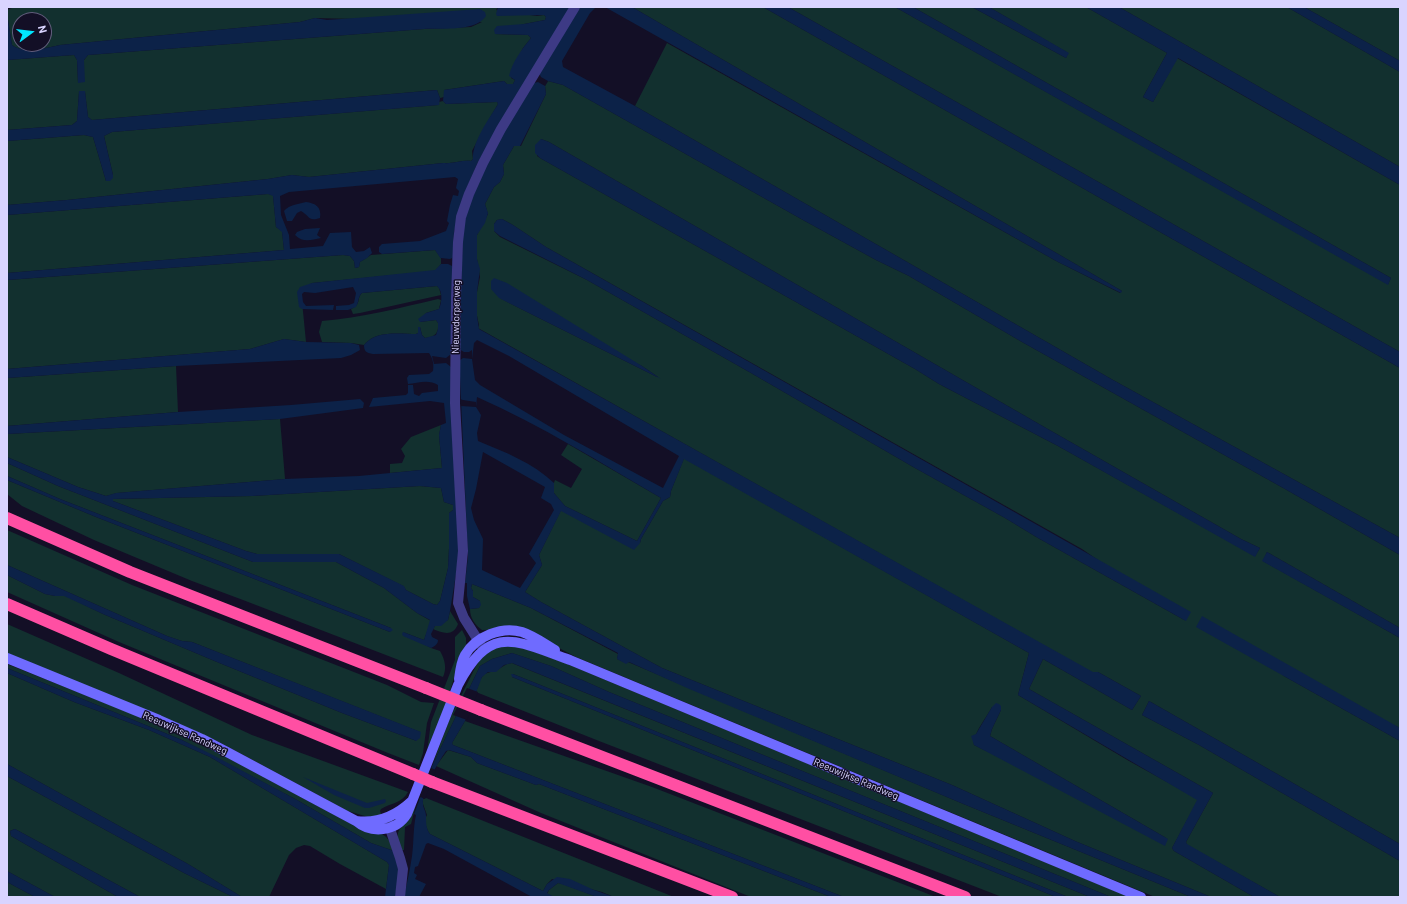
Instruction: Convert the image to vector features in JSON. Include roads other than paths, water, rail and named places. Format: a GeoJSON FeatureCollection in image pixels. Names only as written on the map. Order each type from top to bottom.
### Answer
{"type":"FeatureCollection","features":[{"type":"Feature","properties":{"kind":"highway"},"geometry":{"type":"LineString","coordinates":[[7,518],[144,578],[965,897]]}},
{"type":"Feature","properties":{"kind":"highway"},"geometry":{"type":"LineString","coordinates":[[7,604],[111,649],[432,782],[732,897]]}},
{"type":"Feature","properties":{"kind":"main road","name":"Reeuwijkse Randweg"},"geometry":{"type":"LineString","coordinates":[[7,658],[196,737],[356,821],[388,823],[413,800],[458,685],[464,658],[469,649],[486,636],[498,632],[517,631],[534,637],[570,660]]}},
{"type":"Feature","properties":{"kind":"main road","name":"Reeuwijkse Randweg"},"geometry":{"type":"LineString","coordinates":[[458,685],[470,665],[484,650],[497,643],[513,641],[570,660],[1141,897]]}},
{"type":"Feature","properties":{"kind":"street","name":"Nieuwdorperweg"},"geometry":{"type":"LineString","coordinates":[[484,650],[464,618],[458,603],[463,551],[456,403],[456,298],[458,242],[461,217],[469,194],[497,136],[575,7]]}},
{"type":"Feature","properties":{"kind":"street"},"geometry":{"type":"LineString","coordinates":[[388,823],[403,869],[400,897]]}},
{"type":"Feature","properties":{"kind":"water"},"geometry":{"type":"Polygon","coordinates":[[[498,7],[570,7],[478,162],[465,192],[454,232],[451,302],[459,542],[457,568],[448,620],[441,626],[435,626],[431,634],[432,637],[438,640],[436,645],[431,648],[403,636],[402,634],[403,632],[424,640],[430,620],[417,613],[384,588],[336,562],[253,562],[58,486],[7,463],[7,457],[78,487],[106,496],[116,493],[285,479],[359,476],[442,468],[439,435],[441,425],[446,423],[444,403],[430,401],[369,407],[373,398],[406,395],[408,393],[408,385],[413,385],[414,394],[419,396],[422,393],[438,391],[438,385],[431,382],[408,384],[407,378],[409,375],[429,374],[433,371],[433,362],[429,353],[373,354],[364,349],[364,345],[375,337],[388,334],[416,334],[418,333],[418,327],[420,327],[422,335],[425,338],[436,335],[438,323],[436,320],[420,322],[418,319],[426,313],[439,309],[441,297],[439,288],[437,286],[362,293],[356,307],[348,310],[336,310],[336,306],[354,303],[356,293],[353,287],[315,293],[304,292],[302,294],[303,302],[306,306],[334,305],[333,310],[302,309],[299,307],[297,292],[300,287],[312,283],[435,270],[441,264],[441,259],[435,250],[382,254],[379,252],[379,247],[382,244],[420,241],[446,231],[449,223],[447,221],[453,195],[458,196],[459,191],[456,188],[458,179],[455,177],[289,192],[280,196],[281,215],[289,235],[290,249],[323,246],[330,233],[351,232],[352,247],[356,252],[364,251],[370,247],[372,253],[360,262],[359,267],[355,268],[354,261],[350,256],[343,255],[7,280],[7,273],[284,250],[282,232],[276,227],[273,196],[268,194],[7,215],[7,205],[268,179],[292,175],[309,177],[471,161],[473,159],[473,152],[478,138],[498,104],[497,102],[446,104],[443,101],[444,90],[504,81],[507,84],[513,84],[515,80],[509,76],[510,71],[518,56],[531,38],[528,35],[495,34],[494,30],[497,26],[524,24],[545,20],[546,17],[544,15],[497,16],[496,14],[498,7]],[[420,486],[252,496],[113,499],[113,501],[257,554],[339,554],[404,586],[406,590],[437,605],[440,601],[448,568],[449,513],[453,510],[453,505],[444,502],[441,488],[420,486]]]}},
{"type":"Feature","properties":{"kind":"water"},"geometry":{"type":"Polygon","coordinates":[[[579,7],[596,7],[590,13],[562,61],[563,67],[635,106],[1113,380],[1400,538],[1400,555],[1022,342],[909,276],[876,260],[803,220],[563,85],[548,81],[545,86],[546,94],[520,146],[514,146],[503,165],[504,174],[500,182],[494,187],[485,204],[488,213],[485,223],[477,235],[477,259],[480,269],[477,292],[477,316],[479,329],[1093,672],[1098,672],[1141,696],[1132,710],[1043,659],[1029,689],[1213,793],[1186,842],[1187,844],[1280,897],[1254,897],[1174,851],[1172,848],[1197,800],[1018,695],[1029,653],[684,459],[670,497],[663,501],[640,543],[634,550],[561,511],[539,555],[542,565],[525,592],[662,668],[952,785],[1075,841],[1211,897],[1191,897],[961,803],[687,688],[629,662],[626,664],[617,659],[618,653],[531,608],[472,584],[471,588],[473,591],[473,597],[480,601],[481,605],[479,608],[470,609],[467,596],[467,583],[465,583],[468,557],[459,354],[463,226],[474,188],[512,117],[579,7]],[[477,340],[474,343],[472,359],[475,380],[480,385],[564,435],[663,488],[679,456],[509,356],[477,340]],[[477,397],[476,407],[481,415],[477,433],[478,441],[528,464],[546,476],[554,483],[554,493],[565,506],[637,541],[661,498],[570,445],[501,408],[477,397]],[[483,452],[471,508],[474,520],[483,539],[482,570],[520,588],[536,563],[529,554],[554,510],[551,504],[541,498],[545,487],[483,452]]]}},
{"type":"Feature","properties":{"kind":"water"},"geometry":{"type":"Polygon","coordinates":[[[605,7],[632,7],[1122,291],[1121,293],[1058,262],[605,7]]]}},
{"type":"Feature","properties":{"kind":"water"},"geometry":{"type":"Polygon","coordinates":[[[763,7],[788,7],[1400,352],[1400,368],[763,7]]]}},
{"type":"Feature","properties":{"kind":"water"},"geometry":{"type":"Polygon","coordinates":[[[895,7],[913,7],[1391,278],[1388,285],[895,7]]]}},
{"type":"Feature","properties":{"kind":"water"},"geometry":{"type":"Polygon","coordinates":[[[972,7],[989,7],[1069,53],[1066,58],[972,7]]]}},
{"type":"Feature","properties":{"kind":"water"},"geometry":{"type":"Polygon","coordinates":[[[1086,7],[1119,7],[1400,167],[1400,185],[1178,58],[1153,102],[1143,97],[1167,53],[1086,7]]]}},
{"type":"Feature","properties":{"kind":"water"},"geometry":{"type":"Polygon","coordinates":[[[1287,7],[1304,7],[1400,61],[1400,72],[1287,7]]]}},
{"type":"Feature","properties":{"kind":"water"},"geometry":{"type":"Polygon","coordinates":[[[480,9],[485,12],[486,16],[474,25],[449,29],[424,29],[88,55],[84,60],[85,82],[78,83],[77,60],[74,55],[7,60],[7,20],[12,52],[52,52],[52,47],[60,45],[300,22],[315,18],[327,20],[480,9]]]}},
{"type":"Feature","properties":{"kind":"water"},"geometry":{"type":"Polygon","coordinates":[[[437,90],[440,98],[439,105],[112,132],[104,136],[113,175],[113,178],[110,181],[106,181],[93,137],[84,135],[7,141],[7,130],[72,125],[77,121],[79,91],[85,91],[88,117],[92,120],[437,90]]]}},
{"type":"Feature","properties":{"kind":"water"},"geometry":{"type":"Polygon","coordinates":[[[541,139],[549,142],[1241,539],[1260,548],[1255,557],[1058,446],[939,384],[915,369],[540,158],[535,153],[535,145],[541,139]]]}},
{"type":"Feature","properties":{"kind":"water"},"geometry":{"type":"Polygon","coordinates":[[[306,202],[312,203],[319,208],[320,218],[311,219],[301,211],[297,213],[292,221],[287,221],[284,211],[286,209],[306,202]]]}},
{"type":"Feature","properties":{"kind":"water"},"geometry":{"type":"Polygon","coordinates":[[[502,219],[546,247],[1191,612],[1186,621],[587,280],[500,236],[494,231],[494,224],[497,220],[502,219]]]}},
{"type":"Feature","properties":{"kind":"water"},"geometry":{"type":"Polygon","coordinates":[[[320,228],[317,235],[321,238],[304,240],[295,235],[297,232],[305,229],[320,228]]]}},
{"type":"Feature","properties":{"kind":"water"},"geometry":{"type":"Polygon","coordinates":[[[494,278],[507,283],[661,379],[499,298],[491,289],[491,281],[494,278]]]}},
{"type":"Feature","properties":{"kind":"water"},"geometry":{"type":"Polygon","coordinates":[[[284,339],[306,342],[351,343],[359,345],[360,350],[341,358],[176,366],[7,378],[7,369],[250,349],[284,339]]]}},
{"type":"Feature","properties":{"kind":"water"},"geometry":{"type":"Polygon","coordinates":[[[360,399],[364,403],[363,408],[280,419],[7,434],[7,426],[360,399]]]}},
{"type":"Feature","properties":{"kind":"water"},"geometry":{"type":"Polygon","coordinates":[[[7,476],[60,499],[393,630],[390,632],[96,517],[7,480],[7,476]]]}},
{"type":"Feature","properties":{"kind":"water"},"geometry":{"type":"Polygon","coordinates":[[[1267,552],[1400,628],[1400,638],[1262,561],[1267,552]]]}},
{"type":"Feature","properties":{"kind":"water"},"geometry":{"type":"Polygon","coordinates":[[[7,565],[167,636],[182,641],[192,642],[421,732],[420,738],[416,741],[342,713],[217,662],[64,596],[45,594],[7,575],[7,565]]]}},
{"type":"Feature","properties":{"kind":"water"},"geometry":{"type":"Polygon","coordinates":[[[1202,616],[1400,728],[1400,741],[1196,627],[1202,616]]]}},
{"type":"Feature","properties":{"kind":"water"},"geometry":{"type":"Polygon","coordinates":[[[512,653],[551,666],[609,692],[1111,897],[1090,897],[512,663],[504,665],[496,672],[488,672],[482,677],[465,721],[452,743],[453,745],[844,897],[831,897],[539,784],[536,785],[477,763],[471,757],[449,750],[446,751],[435,769],[423,798],[423,805],[426,814],[426,825],[430,834],[543,891],[547,884],[557,877],[570,879],[614,897],[597,897],[558,883],[547,893],[554,897],[532,897],[444,849],[428,843],[426,844],[418,866],[415,867],[414,873],[417,875],[415,879],[426,884],[419,897],[404,897],[412,856],[416,815],[414,814],[432,766],[480,666],[492,659],[512,653]]]}},
{"type":"Feature","properties":{"kind":"water"},"geometry":{"type":"Polygon","coordinates":[[[7,668],[182,740],[297,800],[371,843],[394,851],[398,874],[395,897],[385,897],[389,865],[387,862],[210,757],[149,730],[74,702],[7,673],[7,668]]]}},
{"type":"Feature","properties":{"kind":"water"},"geometry":{"type":"Polygon","coordinates":[[[511,674],[1068,897],[1056,897],[512,677],[511,674]]]}},
{"type":"Feature","properties":{"kind":"water"},"geometry":{"type":"Polygon","coordinates":[[[1149,701],[1400,844],[1400,861],[1199,745],[1142,715],[1149,701]]]}},
{"type":"Feature","properties":{"kind":"water"},"geometry":{"type":"Polygon","coordinates":[[[996,703],[1001,706],[1001,710],[990,736],[1168,839],[1165,846],[974,745],[971,736],[976,734],[996,703]]]}},
{"type":"Feature","properties":{"kind":"water"},"geometry":{"type":"Polygon","coordinates":[[[7,764],[188,864],[242,897],[233,897],[184,873],[7,776],[7,764]]]}},
{"type":"Feature","properties":{"kind":"water"},"geometry":{"type":"Polygon","coordinates":[[[303,777],[367,803],[385,799],[386,801],[385,803],[365,808],[334,795],[303,777]]]}},
{"type":"Feature","properties":{"kind":"water"},"geometry":{"type":"Polygon","coordinates":[[[15,829],[140,897],[118,897],[11,836],[10,831],[15,829]]]}},
{"type":"Feature","properties":{"kind":"water"},"geometry":{"type":"Polygon","coordinates":[[[7,871],[55,897],[35,897],[7,882],[7,871]]]}}]}
